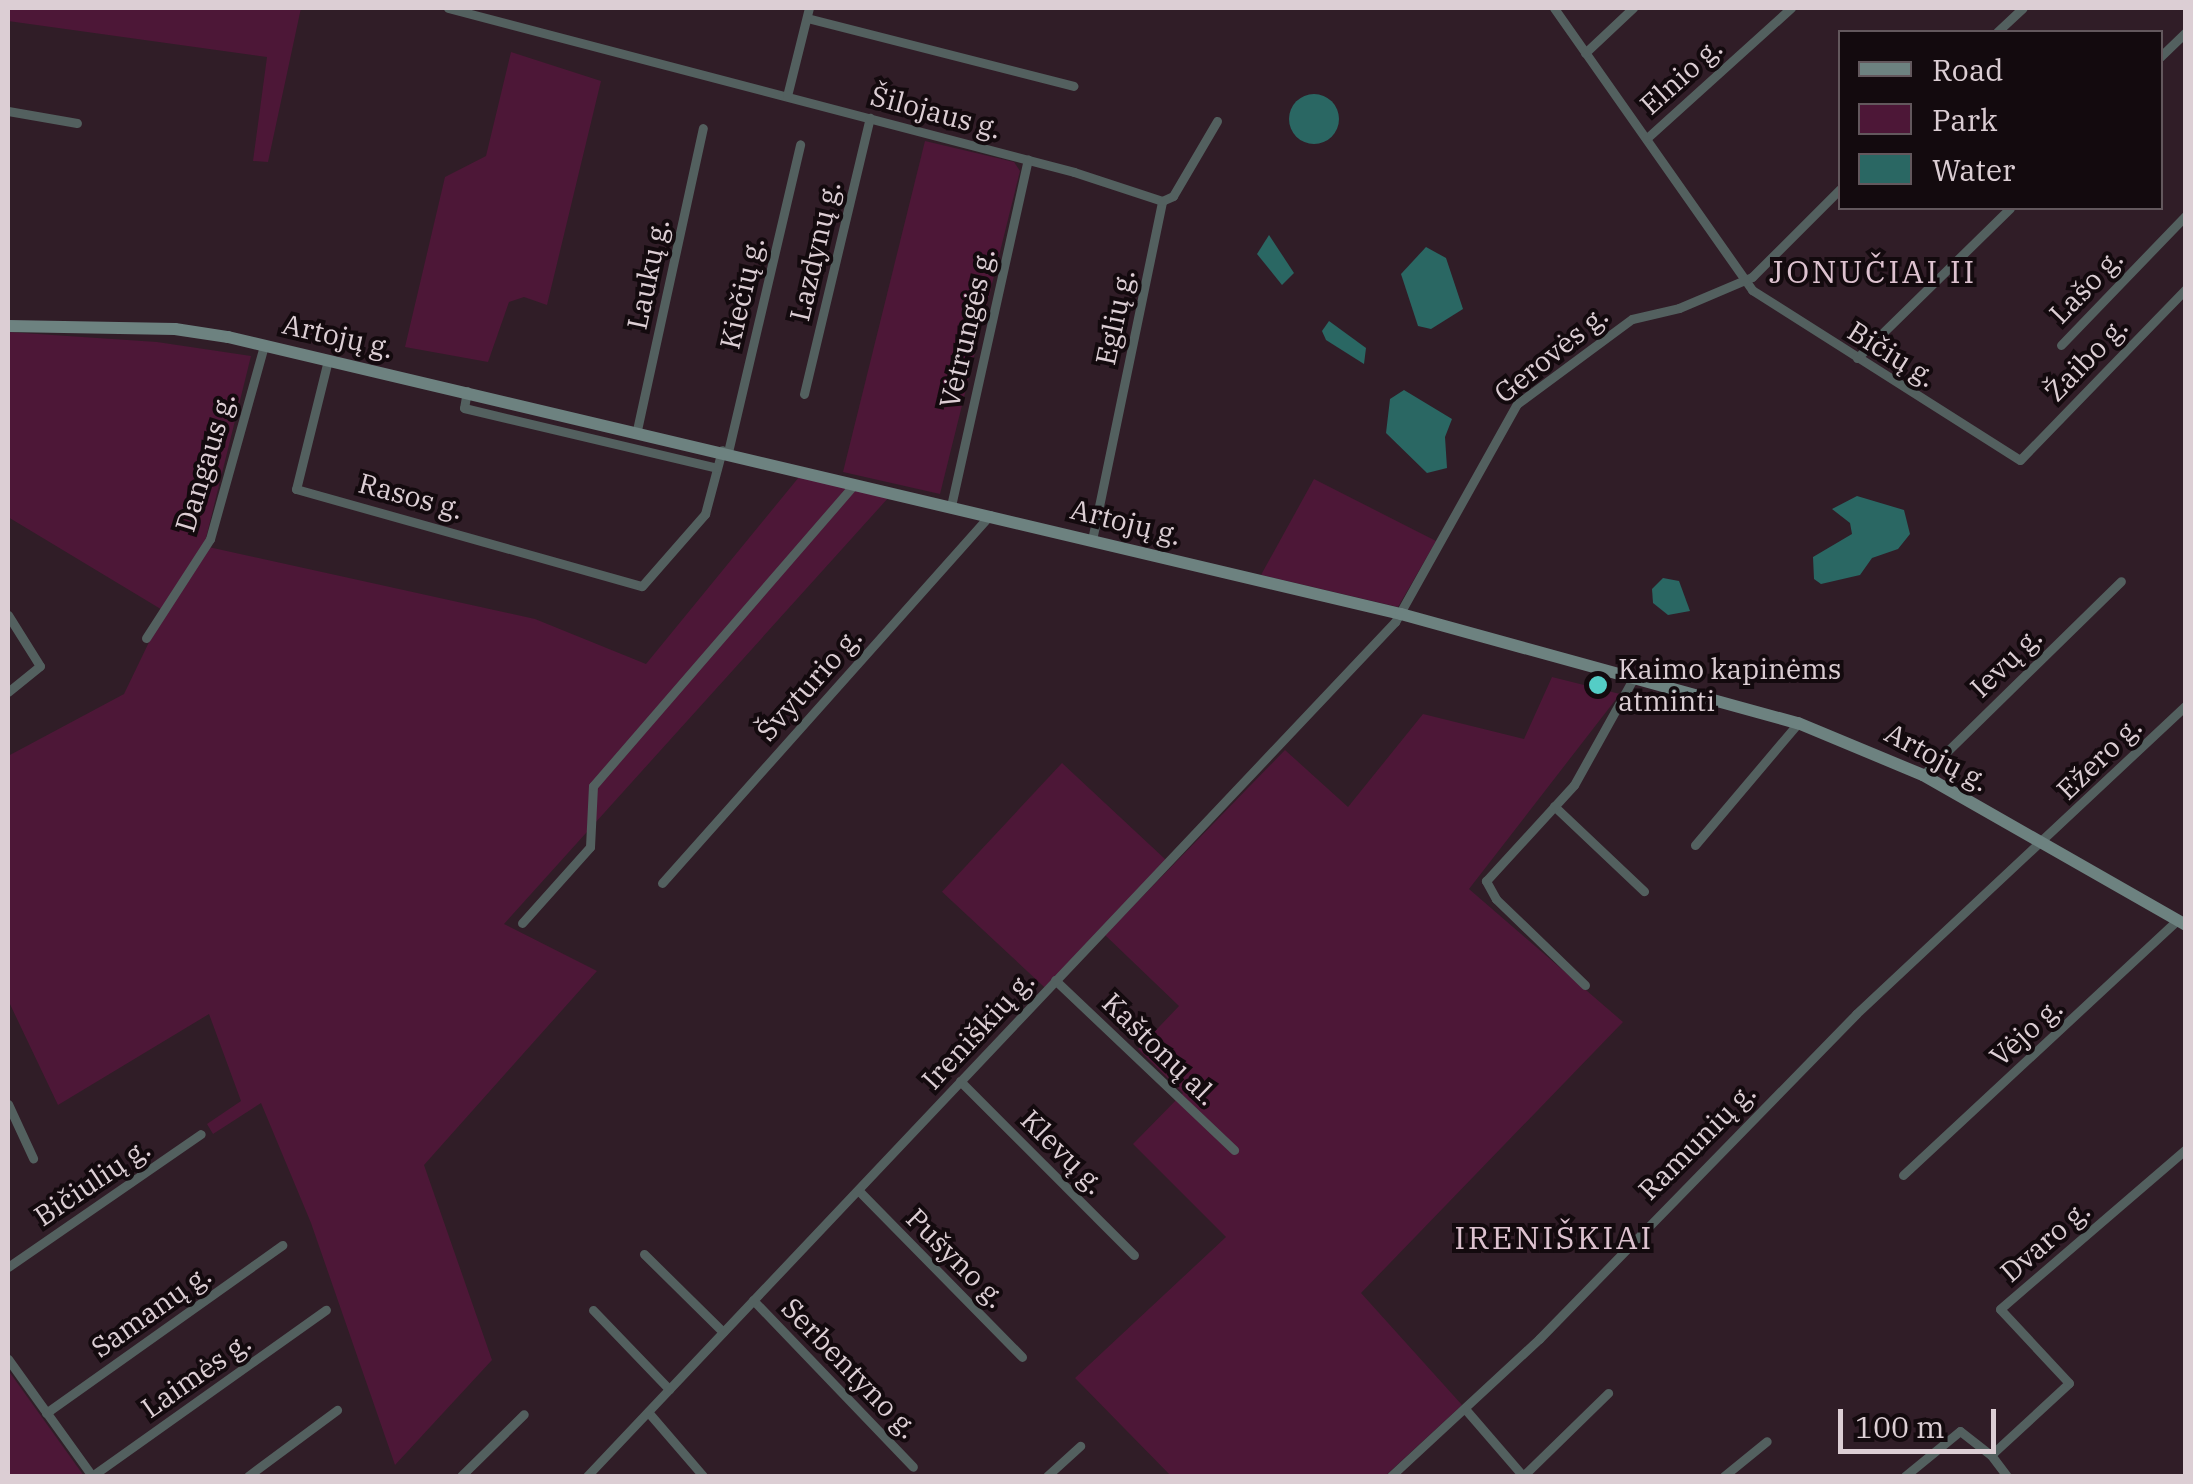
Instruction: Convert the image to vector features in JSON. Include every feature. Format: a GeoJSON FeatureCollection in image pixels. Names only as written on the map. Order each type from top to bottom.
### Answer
{"type":"FeatureCollection","features":[{"type":"Feature","properties":{"kind":"main road","name":"Artojų g."},"geometry":{"type":"LineString","coordinates":[[8,326],[174,330],[264,345],[857,482],[1401,614],[1798,723],[1923,776],[2181,922]]}},
{"type":"Feature","properties":{"kind":"street","name":"Šilojaus g."},"geometry":{"type":"LineString","coordinates":[[448,8],[1074,172],[1162,201]]}},
{"type":"Feature","properties":{"kind":"street"},"geometry":{"type":"LineString","coordinates":[[1554,8],[1744,281],[1838,191]]}},
{"type":"Feature","properties":{"kind":"street"},"geometry":{"type":"LineString","coordinates":[[1586,52],[1633,8]]}},
{"type":"Feature","properties":{"kind":"street","name":"Elnio g."},"geometry":{"type":"LineString","coordinates":[[1647,138],[1790,8]]}},
{"type":"Feature","properties":{"kind":"street"},"geometry":{"type":"LineString","coordinates":[[2000,30],[2022,8]]}},
{"type":"Feature","properties":{"kind":"street"},"geometry":{"type":"LineString","coordinates":[[787,96],[808,13],[1072,86]]}},
{"type":"Feature","properties":{"kind":"street"},"geometry":{"type":"LineString","coordinates":[[2163,54],[2186,32]]}},
{"type":"Feature","properties":{"kind":"street"},"geometry":{"type":"LineString","coordinates":[[8,111],[77,123]]}},
{"type":"Feature","properties":{"kind":"street","name":"Lazdynų g."},"geometry":{"type":"LineString","coordinates":[[804,394],[870,118]]}},
{"type":"Feature","properties":{"kind":"street","name":"Eglių g."},"geometry":{"type":"LineString","coordinates":[[1092,540],[1162,201],[1173,196],[1218,121]]}},
{"type":"Feature","properties":{"kind":"street","name":"Laukų g."},"geometry":{"type":"LineString","coordinates":[[637,430],[703,128]]}},
{"type":"Feature","properties":{"kind":"street","name":"Kiečių g."},"geometry":{"type":"LineString","coordinates":[[642,586],[705,514],[725,451],[800,144]]}},
{"type":"Feature","properties":{"kind":"street","name":"Vėtrungės g."},"geometry":{"type":"LineString","coordinates":[[951,506],[1028,160]]}},
{"type":"Feature","properties":{"kind":"street"},"geometry":{"type":"LineString","coordinates":[[1857,358],[2008,210]]}},
{"type":"Feature","properties":{"kind":"street","name":"Lašo g."},"geometry":{"type":"LineString","coordinates":[[2061,346],[2186,215]]}},
{"type":"Feature","properties":{"kind":"street","name":"Bičių g."},"geometry":{"type":"LineString","coordinates":[[1744,281],[1857,358],[2020,460]]}},
{"type":"Feature","properties":{"kind":"street","name":"Gerovės g."},"geometry":{"type":"LineString","coordinates":[[1401,614],[1517,404],[1632,319],[1679,308],[1744,281]]}},
{"type":"Feature","properties":{"kind":"street","name":"Žaibo g."},"geometry":{"type":"LineString","coordinates":[[2020,460],[2186,289]]}},
{"type":"Feature","properties":{"kind":"street","name":"Dangaus g."},"geometry":{"type":"LineString","coordinates":[[146,638],[210,539],[264,345]]}},
{"type":"Feature","properties":{"kind":"street","name":"Rasos g."},"geometry":{"type":"LineString","coordinates":[[328,360],[296,490],[642,586]]}},
{"type":"Feature","properties":{"kind":"street"},"geometry":{"type":"LineString","coordinates":[[468,392],[464,408],[717,468]]}},
{"type":"Feature","properties":{"kind":"street"},"geometry":{"type":"LineString","coordinates":[[522,924],[590,847],[593,786],[857,482]]}},
{"type":"Feature","properties":{"kind":"street","name":"Švyturio g."},"geometry":{"type":"LineString","coordinates":[[662,884],[990,515]]}},
{"type":"Feature","properties":{"kind":"street","name":"Ievų g."},"geometry":{"type":"LineString","coordinates":[[1923,776],[2120,581]]}},
{"type":"Feature","properties":{"kind":"street","name":"Ireniškių g."},"geometry":{"type":"LineString","coordinates":[[588,1476],[1056,980],[1235,798],[1401,614]]}},
{"type":"Feature","properties":{"kind":"street"},"geometry":{"type":"LineString","coordinates":[[8,615],[40,666],[8,692]]}},
{"type":"Feature","properties":{"kind":"street"},"geometry":{"type":"LineString","coordinates":[[1585,985],[1496,899],[1486,881],[1554,806],[1618,714],[1633,679]]}},
{"type":"Feature","properties":{"kind":"street","name":"Ežero g."},"geometry":{"type":"LineString","coordinates":[[2042,843],[2186,705]]}},
{"type":"Feature","properties":{"kind":"street"},"geometry":{"type":"LineString","coordinates":[[1695,845],[1798,723]]}},
{"type":"Feature","properties":{"kind":"street"},"geometry":{"type":"LineString","coordinates":[[1554,806],[1644,891]]}},
{"type":"Feature","properties":{"kind":"street","name":"Ramunių g."},"geometry":{"type":"LineString","coordinates":[[1391,1476],[1466,1410],[1856,1014],[2042,843]]}},
{"type":"Feature","properties":{"kind":"street","name":"Vėjo g."},"geometry":{"type":"LineString","coordinates":[[1902,1175],[2181,922]]}},
{"type":"Feature","properties":{"kind":"street","name":"Kaštonų al."},"geometry":{"type":"LineString","coordinates":[[1056,980],[1234,1150]]}},
{"type":"Feature","properties":{"kind":"street","name":"Klevų g."},"geometry":{"type":"LineString","coordinates":[[960,1082],[1134,1255]]}},
{"type":"Feature","properties":{"kind":"street"},"geometry":{"type":"LineString","coordinates":[[8,1104],[33,1158]]}},
{"type":"Feature","properties":{"kind":"street","name":"Bičiulių g."},"geometry":{"type":"LineString","coordinates":[[8,1267],[201,1134]]}},
{"type":"Feature","properties":{"kind":"street","name":"Dvaro g."},"geometry":{"type":"LineString","coordinates":[[1991,1456],[2070,1382],[2000,1309],[2186,1149]]}},
{"type":"Feature","properties":{"kind":"street","name":"Pušyno g."},"geometry":{"type":"LineString","coordinates":[[858,1190],[1022,1357]]}},
{"type":"Feature","properties":{"kind":"street","name":"Samanų g."},"geometry":{"type":"LineString","coordinates":[[46,1413],[282,1245]]}},
{"type":"Feature","properties":{"kind":"street"},"geometry":{"type":"LineString","coordinates":[[644,1254],[722,1332]]}},
{"type":"Feature","properties":{"kind":"street","name":"Serbentyno g."},"geometry":{"type":"LineString","coordinates":[[753,1300],[913,1467]]}},
{"type":"Feature","properties":{"kind":"street","name":"Laimės g."},"geometry":{"type":"LineString","coordinates":[[92,1476],[326,1310]]}},
{"type":"Feature","properties":{"kind":"street"},"geometry":{"type":"LineString","coordinates":[[593,1310],[670,1390]]}},
{"type":"Feature","properties":{"kind":"street"},"geometry":{"type":"LineString","coordinates":[[8,1359],[92,1476]]}},
{"type":"Feature","properties":{"kind":"street"},"geometry":{"type":"LineString","coordinates":[[1505,1476],[1520,1474],[1608,1393]]}},
{"type":"Feature","properties":{"kind":"street"},"geometry":{"type":"LineString","coordinates":[[248,1476],[337,1410]]}},
{"type":"Feature","properties":{"kind":"street"},"geometry":{"type":"LineString","coordinates":[[1466,1410],[1520,1474]]}},
{"type":"Feature","properties":{"kind":"street"},"geometry":{"type":"LineString","coordinates":[[648,1412],[703,1476]]}},
{"type":"Feature","properties":{"kind":"street"},"geometry":{"type":"LineString","coordinates":[[461,1476],[524,1414]]}},
{"type":"Feature","properties":{"kind":"street"},"geometry":{"type":"LineString","coordinates":[[1905,1476],[1960,1430],[1991,1456],[2007,1476]]}},
{"type":"Feature","properties":{"kind":"street"},"geometry":{"type":"LineString","coordinates":[[1724,1476],[1767,1441]]}},
{"type":"Feature","properties":{"kind":"street"},"geometry":{"type":"LineString","coordinates":[[1047,1476],[1080,1446]]}},
{"type":"Feature","properties":{"kind":"green space"},"geometry":{"type":"Polygon","coordinates":[[[8,8],[301,8],[268,162],[253,161],[267,57],[8,21],[8,8]]]}},
{"type":"Feature","properties":{"kind":"green space"},"geometry":{"type":"Polygon","coordinates":[[[511,52],[601,81],[547,305],[524,297],[509,302],[488,362],[405,347],[445,177],[486,156],[511,52]]]}},
{"type":"Feature","properties":{"kind":"green space"},"geometry":{"type":"Polygon","coordinates":[[[925,141],[1014,162],[1020,171],[940,494],[843,472],[925,141]]]}},
{"type":"Feature","properties":{"kind":"green space"},"geometry":{"type":"Polygon","coordinates":[[[8,332],[157,342],[251,356],[204,546],[535,619],[646,664],[799,477],[889,497],[504,924],[597,971],[424,1165],[492,1360],[395,1465],[311,1223],[261,1103],[213,1134],[207,1124],[241,1101],[209,1014],[58,1105],[8,1000],[8,756],[124,694],[164,611],[8,517],[8,332]]]}},
{"type":"Feature","properties":{"kind":"green space"},"geometry":{"type":"Polygon","coordinates":[[[1314,479],[1436,541],[1398,607],[1261,575],[1314,479]]]}},
{"type":"Feature","properties":{"kind":"green space"},"geometry":{"type":"Polygon","coordinates":[[[1552,677],[1620,694],[1469,889],[1623,1022],[1361,1293],[1462,1405],[1385,1476],[1171,1476],[1075,1378],[1226,1237],[1133,1144],[1183,1093],[1138,1049],[1179,1006],[1105,935],[1285,750],[1348,807],[1423,714],[1524,739],[1552,677]]]}},
{"type":"Feature","properties":{"kind":"green space"},"geometry":{"type":"Polygon","coordinates":[[[1062,763],[1167,861],[1047,989],[942,892],[1062,763]]]}},
{"type":"Feature","properties":{"kind":"green space"},"geometry":{"type":"Polygon","coordinates":[[[8,1370],[84,1476],[8,1476],[8,1370]]]}},
{"type":"Feature","properties":{"kind":"water"},"geometry":{"type":"Polygon","coordinates":[[[1314,94],[1331,102],[1339,119],[1331,136],[1314,144],[1297,136],[1289,119],[1297,102],[1314,94]]]}},
{"type":"Feature","properties":{"kind":"water"},"geometry":{"type":"Polygon","coordinates":[[[1269,235],[1294,273],[1282,285],[1257,254],[1269,235]]]}},
{"type":"Feature","properties":{"kind":"water"},"geometry":{"type":"Polygon","coordinates":[[[1426,247],[1446,258],[1463,309],[1431,329],[1418,326],[1401,274],[1426,247]]]}},
{"type":"Feature","properties":{"kind":"water"},"geometry":{"type":"Polygon","coordinates":[[[1329,321],[1366,348],[1364,364],[1326,340],[1322,331],[1329,321]]]}},
{"type":"Feature","properties":{"kind":"water"},"geometry":{"type":"Polygon","coordinates":[[[1404,390],[1452,419],[1445,437],[1447,468],[1427,473],[1386,433],[1390,399],[1404,390]]]}},
{"type":"Feature","properties":{"kind":"water"},"geometry":{"type":"Polygon","coordinates":[[[1857,496],[1904,510],[1910,534],[1898,549],[1872,558],[1860,575],[1821,584],[1814,579],[1813,557],[1852,534],[1850,523],[1832,509],[1857,496]]]}},
{"type":"Feature","properties":{"kind":"water"},"geometry":{"type":"Polygon","coordinates":[[[1663,578],[1679,581],[1690,611],[1668,615],[1653,603],[1652,589],[1663,578]]]}},
{"type":"Feature","properties":{"kind":"place","name":"Kaimo kapinėms atminti"},"geometry":{"type":"Point","coordinates":[1598,685]}},
{"type":"Feature","properties":{"kind":"district","name":"JONUČIAI II"},"geometry":{"type":"Point","coordinates":[1873,271]}},
{"type":"Feature","properties":{"kind":"district","name":"IRENIŠKIAI"},"geometry":{"type":"Point","coordinates":[1554,1237]}}]}
